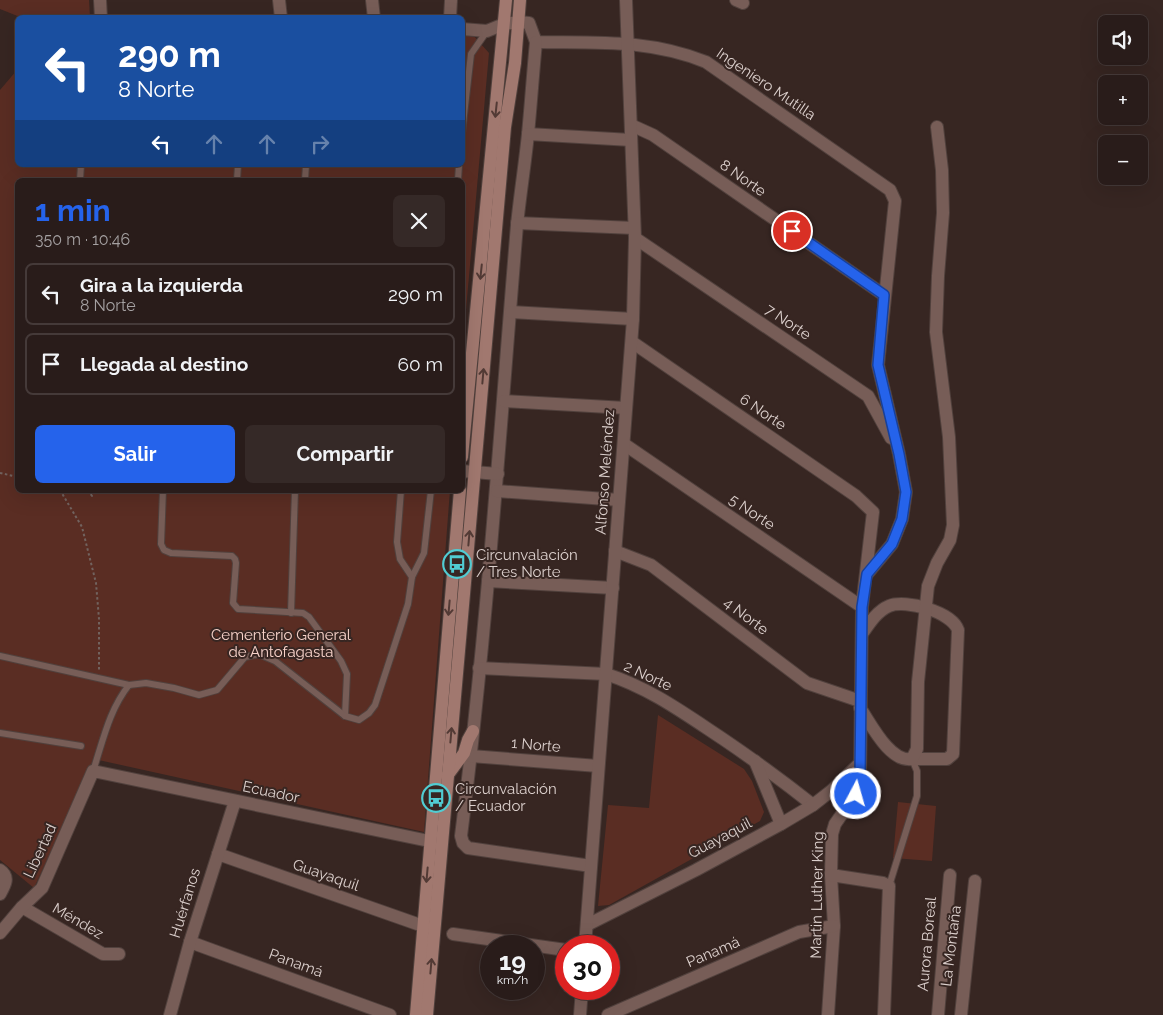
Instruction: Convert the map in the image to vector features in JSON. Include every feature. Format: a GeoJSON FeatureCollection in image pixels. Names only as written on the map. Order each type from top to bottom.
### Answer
{"type":"FeatureCollection","features":[{"type":"Feature","properties":{"kind":"main road"},"geometry":{"type":"LineString","coordinates":[[465,427],[506,0]]}},
{"type":"Feature","properties":{"kind":"main road"},"geometry":{"type":"LineString","coordinates":[[416,1015],[423,926],[448,776],[469,472],[505,127],[515,63],[520,0]]}},
{"type":"Feature","properties":{"kind":"main road"},"geometry":{"type":"LineString","coordinates":[[427,1015],[436,841],[460,493]]}},
{"type":"Feature","properties":{"kind":"main road"},"geometry":{"type":"LineString","coordinates":[[448,776],[464,753],[473,731]]}},
{"type":"Feature","properties":{"kind":"street"},"geometry":{"type":"LineString","coordinates":[[100,0],[101,15]]}},
{"type":"Feature","properties":{"kind":"street"},"geometry":{"type":"LineString","coordinates":[[279,0],[281,15]]}},
{"type":"Feature","properties":{"kind":"street"},"geometry":{"type":"LineString","coordinates":[[372,0],[374,15]]}},
{"type":"Feature","properties":{"kind":"street"},"geometry":{"type":"LineString","coordinates":[[450,15],[451,0]]}},
{"type":"Feature","properties":{"kind":"street","name":"Alfonso Meléndez"},"geometry":{"type":"LineString","coordinates":[[586,935],[633,319],[635,233],[626,0]]}},
{"type":"Feature","properties":{"kind":"street"},"geometry":{"type":"LineString","coordinates":[[465,29],[487,31],[504,24],[519,22],[529,24],[536,42],[528,134],[517,223],[488,581],[471,756],[461,836],[463,843],[468,848],[591,866]]}},
{"type":"Feature","properties":{"kind":"street","name":"Ingeniero Mutilla"},"geometry":{"type":"LineString","coordinates":[[536,42],[628,43],[665,48],[706,62],[890,190],[895,200],[884,295]]}},
{"type":"Feature","properties":{"kind":"street","name":"8 Norte"},"geometry":{"type":"LineString","coordinates":[[631,125],[653,135],[884,295]]}},
{"type":"Feature","properties":{"kind":"street"},"geometry":{"type":"LineString","coordinates":[[912,759],[917,749],[918,682],[928,586],[937,563],[950,540],[953,526],[949,437],[936,332],[943,213],[942,170],[937,127]]}},
{"type":"Feature","properties":{"kind":"street"},"geometry":{"type":"LineString","coordinates":[[528,134],[631,140]]}},
{"type":"Feature","properties":{"kind":"street"},"geometry":{"type":"LineString","coordinates":[[517,223],[635,233]]}},
{"type":"Feature","properties":{"kind":"street","name":"7 Norte"},"geometry":{"type":"LineString","coordinates":[[635,233],[868,396],[899,454]]}},
{"type":"Feature","properties":{"kind":"street"},"geometry":{"type":"LineString","coordinates":[[867,574],[892,544],[902,519],[906,492],[878,365],[884,295]]}},
{"type":"Feature","properties":{"kind":"street"},"geometry":{"type":"LineString","coordinates":[[511,312],[633,319]]}},
{"type":"Feature","properties":{"kind":"street","name":"6 Norte"},"geometry":{"type":"LineString","coordinates":[[632,342],[856,496],[873,512]]}},
{"type":"Feature","properties":{"kind":"street"},"geometry":{"type":"LineString","coordinates":[[504,401],[626,408]]}},
{"type":"Feature","properties":{"kind":"street","name":"5 Norte"},"geometry":{"type":"LineString","coordinates":[[624,444],[862,607]]}},
{"type":"Feature","properties":{"kind":"street"},"geometry":{"type":"LineString","coordinates":[[469,472],[498,474]]}},
{"type":"Feature","properties":{"kind":"street"},"geometry":{"type":"LineString","coordinates":[[496,491],[619,500]]}},
{"type":"Feature","properties":{"kind":"street","name":"Martin Luther King"},"geometry":{"type":"LineString","coordinates":[[828,1015],[834,926],[831,875],[833,829],[856,794],[860,777],[862,607],[873,512]]}},
{"type":"Feature","properties":{"kind":"street","name":"4 Norte"},"geometry":{"type":"LineString","coordinates":[[615,551],[651,564],[807,683],[860,704]]}},
{"type":"Feature","properties":{"kind":"street"},"geometry":{"type":"LineString","coordinates":[[488,581],[613,588]]}},
{"type":"Feature","properties":{"kind":"street"},"geometry":{"type":"LineString","coordinates":[[860,704],[890,750],[897,757],[906,760],[947,759],[952,757],[958,630],[956,624],[943,614],[898,603],[888,606],[878,613],[862,634]]}},
{"type":"Feature","properties":{"kind":"street","name":"2 Norte"},"geometry":{"type":"LineString","coordinates":[[479,668],[606,674],[624,680],[650,692],[691,717],[755,761],[813,805]]}},
{"type":"Feature","properties":{"kind":"street","name":"1 Norte"},"geometry":{"type":"LineString","coordinates":[[471,756],[598,766]]}},
{"type":"Feature","properties":{"kind":"street"},"geometry":{"type":"LineString","coordinates":[[755,761],[781,824]]}},
{"type":"Feature","properties":{"kind":"street","name":"Guayaquil"},"geometry":{"type":"LineString","coordinates":[[586,925],[696,870],[781,824],[813,805],[838,786],[859,764]]}},
{"type":"Feature","properties":{"kind":"street","name":"Ecuador"},"geometry":{"type":"LineString","coordinates":[[93,771],[436,841]]}},
{"type":"Feature","properties":{"kind":"street","name":"Libertad"},"geometry":{"type":"LineString","coordinates":[[0,933],[22,907],[42,888],[93,771]]}},
{"type":"Feature","properties":{"kind":"street","name":"Huérfanos"},"geometry":{"type":"LineString","coordinates":[[170,1015],[190,942],[235,801]]}},
{"type":"Feature","properties":{"kind":"street","name":"Guayaquil"},"geometry":{"type":"LineString","coordinates":[[218,854],[423,926]]}},
{"type":"Feature","properties":{"kind":"street"},"geometry":{"type":"LineString","coordinates":[[0,870],[6,876],[6,882],[0,894]]}},
{"type":"Feature","properties":{"kind":"street"},"geometry":{"type":"LineString","coordinates":[[831,875],[883,883],[889,886],[884,1015]]}},
{"type":"Feature","properties":{"kind":"street","name":"Aurora Boreal"},"geometry":{"type":"LineString","coordinates":[[938,1015],[950,876]]}},
{"type":"Feature","properties":{"kind":"street","name":"La Montaña"},"geometry":{"type":"LineString","coordinates":[[961,1015],[975,881]]}},
{"type":"Feature","properties":{"kind":"street","name":"Méndez"},"geometry":{"type":"LineString","coordinates":[[22,907],[103,954],[119,954]]}},
{"type":"Feature","properties":{"kind":"street","name":"Panamá"},"geometry":{"type":"LineString","coordinates":[[608,1015],[799,932],[834,926]]}},
{"type":"Feature","properties":{"kind":"street"},"geometry":{"type":"LineString","coordinates":[[453,934],[555,948]]}},
{"type":"Feature","properties":{"kind":"street","name":"Panamá"},"geometry":{"type":"LineString","coordinates":[[190,942],[390,1015]]}},
{"type":"Feature","properties":{"kind":"street"},"geometry":{"type":"LineString","coordinates":[[580,1015],[581,1000]]}},
{"type":"Feature","properties":{"kind":"lane"},"geometry":{"type":"LineString","coordinates":[[465,107],[471,54],[487,31]]}},
{"type":"Feature","properties":{"kind":"lane"},"geometry":{"type":"LineString","coordinates":[[163,493],[162,544],[164,550],[171,553],[232,556],[236,563],[233,603],[238,609],[304,613],[341,661],[347,674],[345,716]]}},
{"type":"Feature","properties":{"kind":"lane"},"geometry":{"type":"LineString","coordinates":[[291,613],[295,493]]}},
{"type":"Feature","properties":{"kind":"lane"},"geometry":{"type":"LineString","coordinates":[[401,493],[397,542],[400,560],[412,577]]}},
{"type":"Feature","properties":{"kind":"lane"},"geometry":{"type":"LineString","coordinates":[[0,656],[129,685],[146,683],[199,695],[217,690],[245,657],[259,654],[274,661],[345,716],[359,720],[369,713],[375,705],[408,604],[412,577],[424,553],[431,493]]}},
{"type":"Feature","properties":{"kind":"lane"},"geometry":{"type":"LineString","coordinates":[[93,771],[109,719],[119,698],[129,685]]}},
{"type":"Feature","properties":{"kind":"lane"},"geometry":{"type":"LineString","coordinates":[[0,733],[81,746]]}},
{"type":"Feature","properties":{"kind":"lane"},"geometry":{"type":"LineString","coordinates":[[889,886],[917,796],[917,770],[912,759]]}},
{"type":"Feature","properties":{"kind":"path"},"geometry":{"type":"LineString","coordinates":[[0,473],[15,476]]}},
{"type":"Feature","properties":{"kind":"path"},"geometry":{"type":"LineString","coordinates":[[62,493],[82,527],[96,583],[99,619],[99,668],[102,679]]}},
{"type":"Feature","properties":{"kind":"green space"},"geometry":{"type":"Polygon","coordinates":[[[0,0],[89,0],[90,15],[15,15],[0,9],[0,0]]]}},
{"type":"Feature","properties":{"kind":"green space","name":"Cementerio General de Antofagasta"},"geometry":{"type":"Polygon","coordinates":[[[465,34],[472,34],[489,53],[465,321],[465,178],[15,178],[15,493],[450,493],[424,832],[94,759],[34,888],[0,860],[0,90],[15,72],[15,167],[465,167],[465,34]]]}},
{"type":"Feature","properties":{"kind":"green space"},"geometry":{"type":"Polygon","coordinates":[[[658,715],[744,769],[752,781],[764,812],[760,821],[609,905],[598,906],[608,805],[649,808],[658,715]]]}},
{"type":"Feature","properties":{"kind":"green space"},"geometry":{"type":"Polygon","coordinates":[[[898,802],[936,806],[932,861],[893,858],[898,802]]]}},
{"type":"Feature","properties":{"kind":"place","name":"Circunvalación / Tres Norte"},"geometry":{"type":"Point","coordinates":[457,564]}},
{"type":"Feature","properties":{"kind":"place","name":"Circunvalación / Ecuador"},"geometry":{"type":"Point","coordinates":[436,798]}},
{"type":"Feature","properties":{"kind":"route"},"geometry":{"type":"LineString","coordinates":[[792,231],[884,295],[878,365],[906,492],[902,519],[892,544],[867,574],[862,607],[860,777],[856,794]]}}]}
